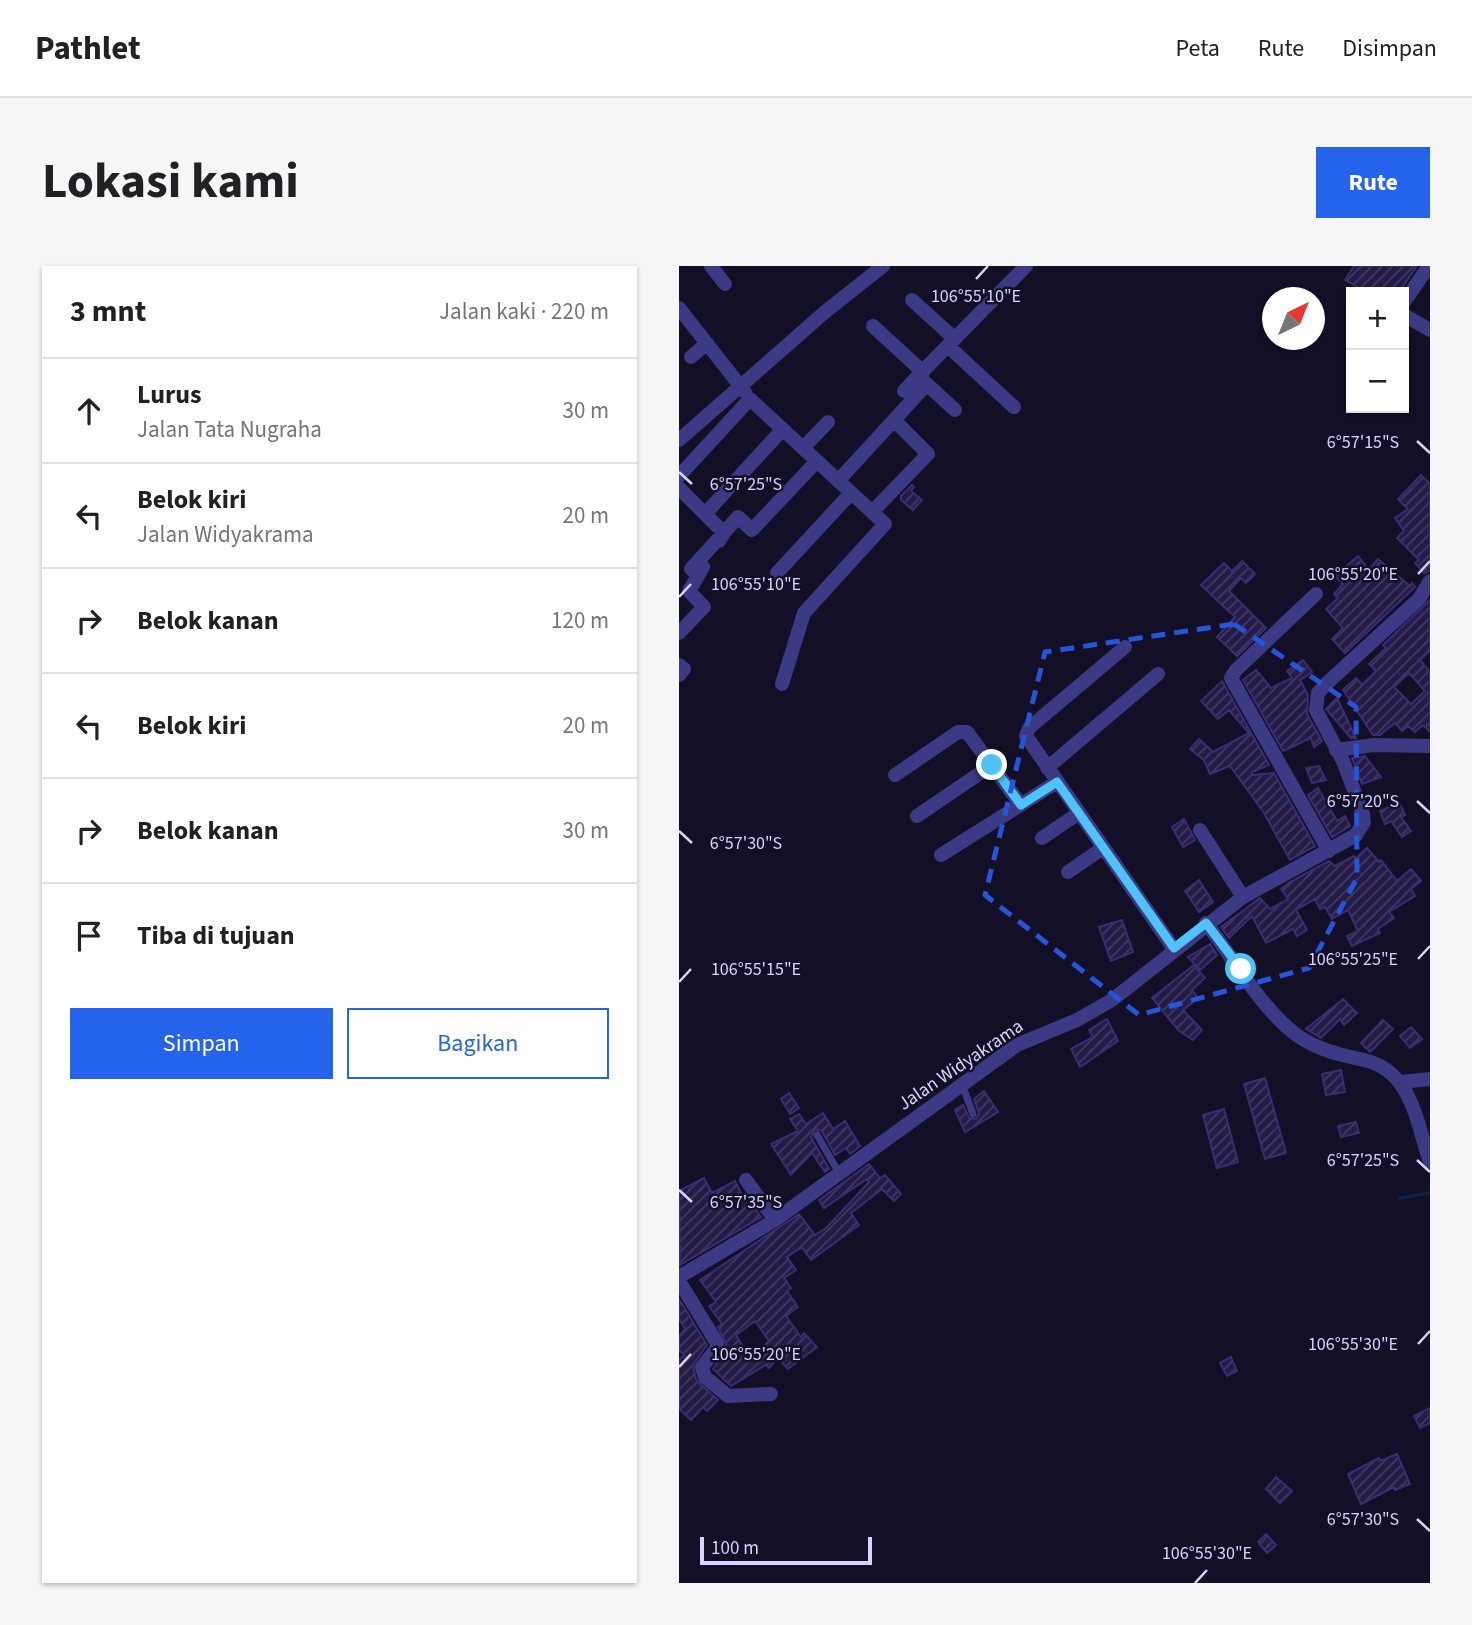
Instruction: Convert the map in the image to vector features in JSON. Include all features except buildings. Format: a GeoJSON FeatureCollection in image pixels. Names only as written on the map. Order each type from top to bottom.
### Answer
{"type":"FeatureCollection","features":[{"type":"Feature","properties":{"kind":"street"},"geometry":{"type":"LineString","coordinates":[[711,266],[725,284]]}},
{"type":"Feature","properties":{"kind":"street"},"geometry":{"type":"LineString","coordinates":[[679,476],[743,389],[825,312],[883,266]]}},
{"type":"Feature","properties":{"kind":"street"},"geometry":{"type":"LineString","coordinates":[[838,481],[894,420],[923,377],[952,343],[1026,266]]}},
{"type":"Feature","properties":{"kind":"street"},"geometry":{"type":"LineString","coordinates":[[1409,295],[1429,266]]}},
{"type":"Feature","properties":{"kind":"street"},"geometry":{"type":"LineString","coordinates":[[912,299],[1014,407]]}},
{"type":"Feature","properties":{"kind":"street"},"geometry":{"type":"LineString","coordinates":[[679,308],[743,389],[885,524],[804,613],[782,684]]}},
{"type":"Feature","properties":{"kind":"street"},"geometry":{"type":"LineString","coordinates":[[1409,318],[1430,330]]}},
{"type":"Feature","properties":{"kind":"street"},"geometry":{"type":"LineString","coordinates":[[873,326],[955,410]]}},
{"type":"Feature","properties":{"kind":"street"},"geometry":{"type":"LineString","coordinates":[[691,357],[707,343]]}},
{"type":"Feature","properties":{"kind":"street"},"geometry":{"type":"LineString","coordinates":[[679,440],[791,347]]}},
{"type":"Feature","properties":{"kind":"street"},"geometry":{"type":"LineString","coordinates":[[904,391],[923,377]]}},
{"type":"Feature","properties":{"kind":"street"},"geometry":{"type":"LineString","coordinates":[[718,393],[743,389]]}},
{"type":"Feature","properties":{"kind":"street"},"geometry":{"type":"LineString","coordinates":[[872,512],[928,454],[894,420]]}},
{"type":"Feature","properties":{"kind":"street"},"geometry":{"type":"LineString","coordinates":[[803,448],[828,422]]}},
{"type":"Feature","properties":{"kind":"street"},"geometry":{"type":"LineString","coordinates":[[705,514],[783,429]]}},
{"type":"Feature","properties":{"kind":"street"},"geometry":{"type":"LineString","coordinates":[[679,633],[704,607],[689,591],[698,575],[691,569],[738,516],[752,530],[817,461]]}},
{"type":"Feature","properties":{"kind":"street"},"geometry":{"type":"LineString","coordinates":[[679,488],[724,533]]}},
{"type":"Feature","properties":{"kind":"street"},"geometry":{"type":"LineString","coordinates":[[777,573],[851,493]]}},
{"type":"Feature","properties":{"kind":"street","name":"Jalan Widyakrama"},"geometry":{"type":"LineString","coordinates":[[679,1279],[775,1220],[1017,1045],[1095,1011],[1243,897],[1351,839],[1364,822],[1352,784],[1316,710],[1318,693],[1396,617],[1419,599],[1430,581]]}},
{"type":"Feature","properties":{"kind":"street"},"geometry":{"type":"LineString","coordinates":[[1316,594],[1231,678],[1329,851]]}},
{"type":"Feature","properties":{"kind":"street"},"geometry":{"type":"LineString","coordinates":[[1125,647],[1029,728],[1028,741],[1174,948]]}},
{"type":"Feature","properties":{"kind":"street"},"geometry":{"type":"LineString","coordinates":[[679,665],[684,669],[679,675]]}},
{"type":"Feature","properties":{"kind":"street"},"geometry":{"type":"LineString","coordinates":[[1047,768],[1158,674]]}},
{"type":"Feature","properties":{"kind":"street"},"geometry":{"type":"LineString","coordinates":[[894,775],[962,731],[967,732],[1021,805]]}},
{"type":"Feature","properties":{"kind":"street"},"geometry":{"type":"LineString","coordinates":[[1336,750],[1374,745],[1430,746]]}},
{"type":"Feature","properties":{"kind":"street"},"geometry":{"type":"LineString","coordinates":[[917,816],[992,765]]}},
{"type":"Feature","properties":{"kind":"street"},"geometry":{"type":"LineString","coordinates":[[941,855],[1057,782]]}},
{"type":"Feature","properties":{"kind":"street"},"geometry":{"type":"LineString","coordinates":[[1042,838],[1079,813]]}},
{"type":"Feature","properties":{"kind":"street"},"geometry":{"type":"LineString","coordinates":[[1200,830],[1243,897]]}},
{"type":"Feature","properties":{"kind":"street"},"geometry":{"type":"LineString","coordinates":[[1068,872],[1104,848]]}},
{"type":"Feature","properties":{"kind":"street"},"geometry":{"type":"LineString","coordinates":[[1206,923],[1286,1026],[1328,1051],[1383,1066],[1401,1082],[1430,1162]]}},
{"type":"Feature","properties":{"kind":"street"},"geometry":{"type":"LineString","coordinates":[[1401,1082],[1430,1079]]}},
{"type":"Feature","properties":{"kind":"street"},"geometry":{"type":"LineString","coordinates":[[746,1180],[775,1220]]}},
{"type":"Feature","properties":{"kind":"street"},"geometry":{"type":"LineString","coordinates":[[679,1279],[717,1343],[716,1349],[702,1367],[703,1374],[728,1396],[771,1394]]}},
{"type":"Feature","properties":{"kind":"lane"},"geometry":{"type":"LineString","coordinates":[[961,1083],[973,1114]]}},
{"type":"Feature","properties":{"kind":"lane"},"geometry":{"type":"LineString","coordinates":[[817,1135],[839,1173]]}},
{"type":"Feature","properties":{"kind":"highlighted area"},"geometry":{"type":"Polygon","coordinates":[[[1234,624],[1356,707],[1357,878],[1309,968],[1139,1015],[985,895],[1045,652],[1234,624]]]}},
{"type":"Feature","properties":{"kind":"waterway"},"geometry":{"type":"LineString","coordinates":[[1400,1198],[1430,1193]]}},
{"type":"Feature","properties":{"kind":"route"},"geometry":{"type":"LineString","coordinates":[[992,765],[1021,805],[1057,782],[1174,948],[1206,923],[1241,969]]}}]}
